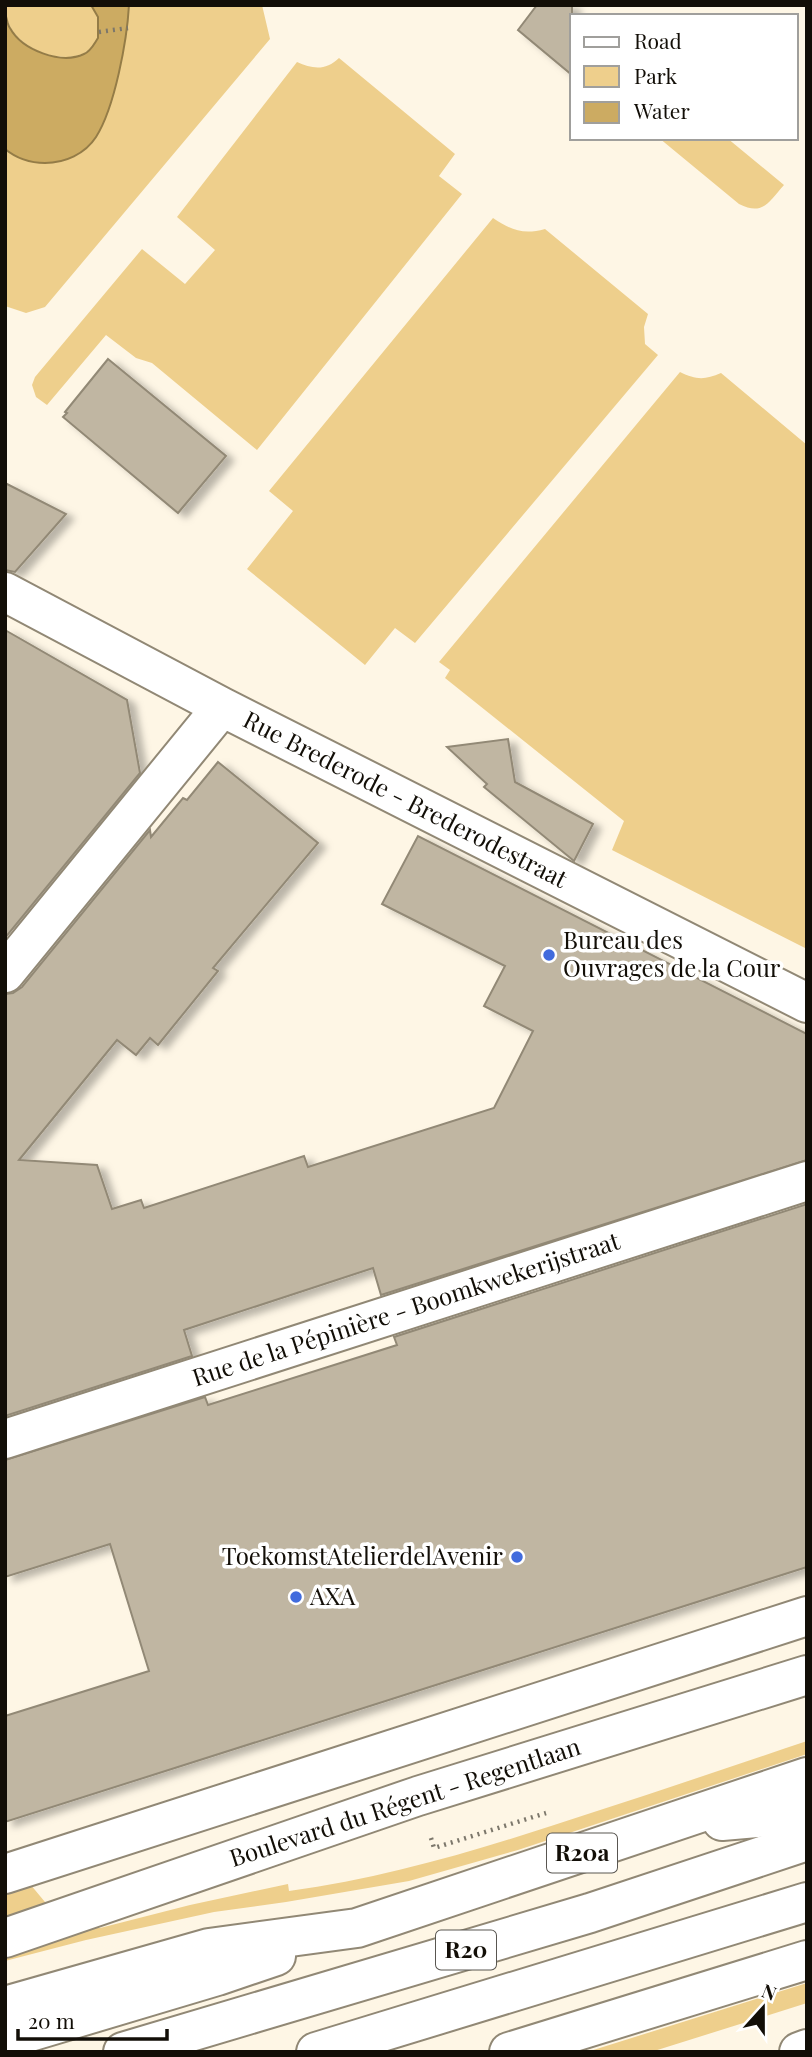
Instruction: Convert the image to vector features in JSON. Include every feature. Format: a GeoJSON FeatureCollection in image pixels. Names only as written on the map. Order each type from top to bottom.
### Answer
{"type":"FeatureCollection","features":[{"type":"Feature","properties":{"kind":"main road","name":"Rue Brederode - Brederodestraat"},"geometry":{"type":"LineString","coordinates":[[5,592],[222,707],[807,1003]]}},
{"type":"Feature","properties":{"kind":"main road"},"geometry":{"type":"LineString","coordinates":[[5,973],[222,707]]}},
{"type":"Feature","properties":{"kind":"main road","name":"Rue de la Pépinière - Boomkwekerijstraat"},"geometry":{"type":"LineString","coordinates":[[5,1439],[807,1181]]}},
{"type":"Feature","properties":{"kind":"main road"},"geometry":{"type":"LineString","coordinates":[[5,1874],[807,1616]]}},
{"type":"Feature","properties":{"kind":"main road","name":"Boulevard du Régent - Regentlaan"},"geometry":{"type":"LineString","coordinates":[[5,1938],[418,1796],[807,1675]]}},
{"type":"Feature","properties":{"kind":"main road","name":"R20a"},"geometry":{"type":"LineString","coordinates":[[5,2006],[209,1948],[357,1928],[807,1777]]}},
{"type":"Feature","properties":{"kind":"main road"},"geometry":{"type":"LineString","coordinates":[[667,1825],[807,1814]]}},
{"type":"Feature","properties":{"kind":"main road","name":"R20"},"geometry":{"type":"LineString","coordinates":[[123,2052],[590,1913],[807,1841]]}},
{"type":"Feature","properties":{"kind":"main road","name":"R20"},"geometry":{"type":"LineString","coordinates":[[316,2052],[807,1902]]}},
{"type":"Feature","properties":{"kind":"main road"},"geometry":{"type":"LineString","coordinates":[[5,2047],[23,2034],[218,1976],[357,1928]]}},
{"type":"Feature","properties":{"kind":"main road"},"geometry":{"type":"LineString","coordinates":[[730,1984],[807,1940]]}},
{"type":"Feature","properties":{"kind":"main road"},"geometry":{"type":"LineString","coordinates":[[509,2052],[807,1960]]}},
{"type":"Feature","properties":{"kind":"main road"},"geometry":{"type":"LineString","coordinates":[[799,2052],[807,2049]]}},
{"type":"Feature","properties":{"kind":"path"},"geometry":{"type":"LineString","coordinates":[[99,32],[128,28]]}},
{"type":"Feature","properties":{"kind":"green space"},"geometry":{"type":"Polygon","coordinates":[[[6,5],[91,5],[99,23],[94,45],[82,54],[66,57],[49,55],[32,48],[17,37],[8,22],[6,5]]]}},
{"type":"Feature","properties":{"kind":"green space"},"geometry":{"type":"Polygon","coordinates":[[[129,5],[262,5],[270,39],[45,307],[26,313],[5,306],[5,149],[10,153],[55,158],[69,158],[83,152],[95,137],[105,117],[113,92],[129,5]]]}},
{"type":"Feature","properties":{"kind":"green space"},"geometry":{"type":"Polygon","coordinates":[[[339,58],[455,154],[439,176],[462,194],[257,450],[152,363],[136,358],[106,335],[47,405],[36,397],[32,385],[35,377],[142,249],[185,284],[215,250],[177,217],[297,62],[319,68],[339,58]]]}},
{"type":"Feature","properties":{"kind":"green space"},"geometry":{"type":"Polygon","coordinates":[[[661,140],[729,140],[784,185],[760,208],[739,204],[661,140]]]}},
{"type":"Feature","properties":{"kind":"green space"},"geometry":{"type":"Polygon","coordinates":[[[493,218],[518,230],[530,232],[545,229],[648,314],[644,327],[645,344],[658,355],[415,643],[395,628],[365,665],[247,569],[293,511],[269,491],[493,218]]]}},
{"type":"Feature","properties":{"kind":"green space"},"geometry":{"type":"Polygon","coordinates":[[[680,372],[700,378],[721,373],[807,445],[807,949],[612,850],[624,821],[445,678],[450,670],[439,662],[680,372]]]}},
{"type":"Feature","properties":{"kind":"green space"},"geometry":{"type":"Polygon","coordinates":[[[807,1741],[807,1754],[518,1850],[409,1881],[214,1912],[5,1961],[5,1891],[30,1884],[55,1914],[81,1927],[100,1928],[288,1884],[289,1891],[328,1885],[443,1859],[807,1741]]]}},
{"type":"Feature","properties":{"kind":"green space"},"geometry":{"type":"Polygon","coordinates":[[[807,1983],[807,2003],[651,2052],[587,2052],[807,1983]]]}},
{"type":"Feature","properties":{"kind":"water"},"geometry":{"type":"Polygon","coordinates":[[[91,5],[129,5],[119,73],[103,124],[86,148],[67,159],[40,163],[14,155],[5,149],[5,13],[9,26],[23,43],[54,56],[75,57],[89,51],[98,38],[98,17],[91,5]]]}},
{"type":"Feature","properties":{"kind":"building"},"geometry":{"type":"Polygon","coordinates":[[[537,5],[572,5],[570,73],[518,30],[537,5]]]}},
{"type":"Feature","properties":{"kind":"building"},"geometry":{"type":"Polygon","coordinates":[[[108,359],[226,456],[178,513],[63,417],[108,359]]]}},
{"type":"Feature","properties":{"kind":"building"},"geometry":{"type":"Polygon","coordinates":[[[5,483],[66,514],[15,572],[5,570],[5,483]]]}},
{"type":"Feature","properties":{"kind":"building"},"geometry":{"type":"Polygon","coordinates":[[[5,630],[127,700],[140,773],[5,938],[5,630]]]}},
{"type":"Feature","properties":{"kind":"building"},"geometry":{"type":"Polygon","coordinates":[[[508,739],[515,782],[593,824],[574,861],[484,787],[487,784],[447,747],[508,739]]]}},
{"type":"Feature","properties":{"kind":"building"},"geometry":{"type":"Polygon","coordinates":[[[218,762],[318,843],[213,968],[218,971],[158,1045],[150,1038],[136,1055],[117,1040],[19,1160],[97,1165],[112,1209],[141,1200],[144,1208],[304,1156],[308,1167],[494,1108],[533,1031],[484,1006],[505,966],[382,904],[418,836],[807,1034],[807,1160],[381,1295],[373,1268],[184,1330],[192,1356],[5,1416],[5,994],[13,993],[22,987],[150,830],[151,837],[183,798],[187,800],[218,762]]]}},
{"type":"Feature","properties":{"kind":"building"},"geometry":{"type":"Polygon","coordinates":[[[807,1204],[807,1567],[5,1822],[5,1716],[149,1671],[110,1544],[5,1577],[5,1460],[205,1397],[208,1405],[397,1345],[394,1337],[807,1204]]]}},
{"type":"Feature","properties":{"kind":"place","name":"Bureau des Ouvrages de la Cour"},"geometry":{"type":"Point","coordinates":[549,955]}},
{"type":"Feature","properties":{"kind":"place","name":"ToekomstAtelierdelAvenir"},"geometry":{"type":"Point","coordinates":[517,1557]}},
{"type":"Feature","properties":{"kind":"place","name":"AXA"},"geometry":{"type":"Point","coordinates":[296,1597]}}]}
